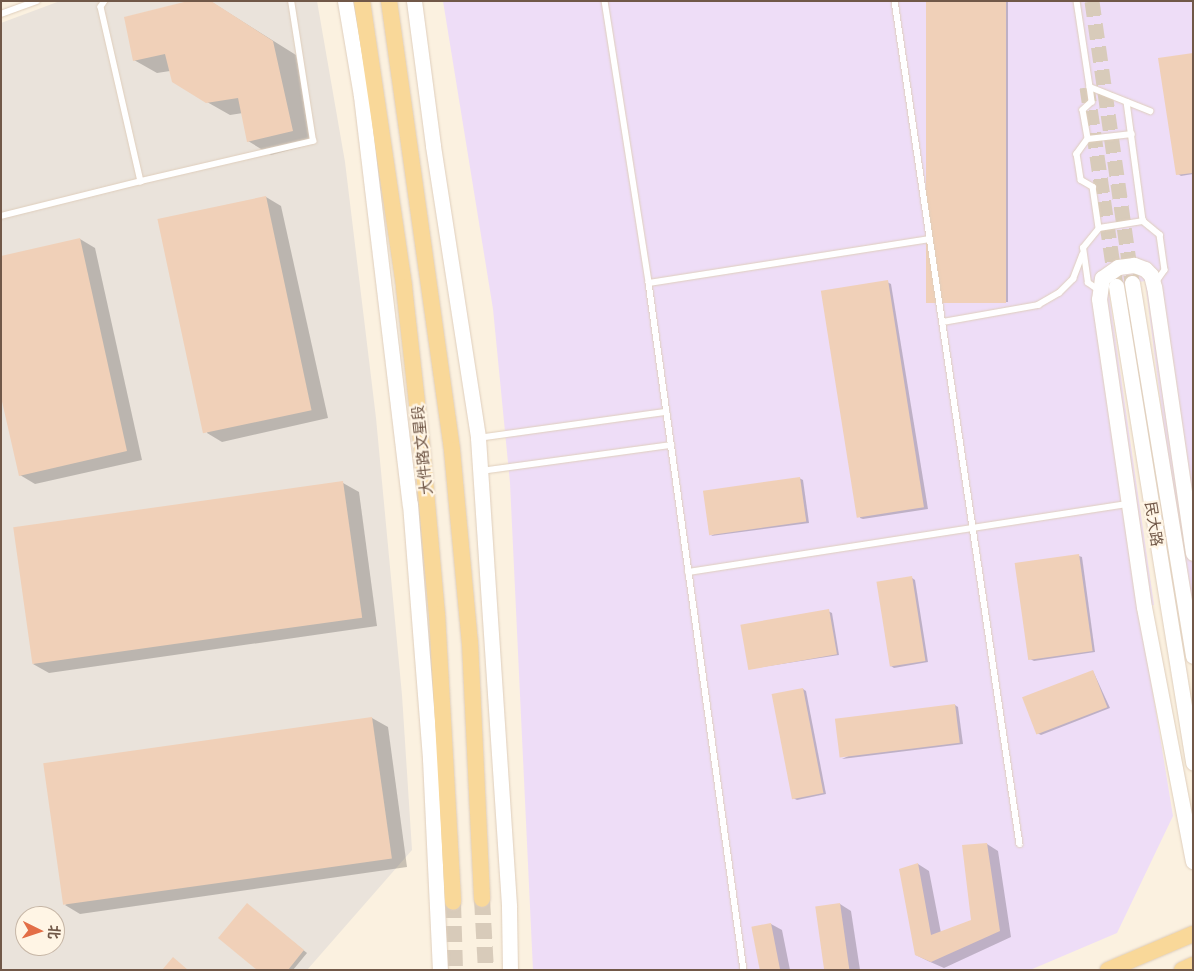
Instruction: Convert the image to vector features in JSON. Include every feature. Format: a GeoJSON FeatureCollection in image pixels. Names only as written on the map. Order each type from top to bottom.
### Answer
{"type":"FeatureCollection","features":[{"type":"Feature","properties":{"kind":"main road","name":"大件路文星段"},"geometry":{"type":"LineString","coordinates":[[362,1],[404,287],[422,447],[437,614],[453,902]]}},
{"type":"Feature","properties":{"kind":"main road","name":"大件路文星段"},"geometry":{"type":"LineString","coordinates":[[389,1],[452,450],[470,643],[482,899]]}},
{"type":"Feature","properties":{"kind":"main road"},"geometry":{"type":"LineString","coordinates":[[1108,970],[1193,934]]}},
{"type":"Feature","properties":{"kind":"main road"},"geometry":{"type":"LineString","coordinates":[[1182,970],[1193,965]]}},
{"type":"Feature","properties":{"kind":"street"},"geometry":{"type":"LineString","coordinates":[[346,1],[361,96],[410,504],[430,759],[440,970]]}},
{"type":"Feature","properties":{"kind":"street"},"geometry":{"type":"LineString","coordinates":[[414,1],[433,146],[478,438],[509,907],[510,970]]}},
{"type":"Feature","properties":{"kind":"street"},"geometry":{"type":"LineString","coordinates":[[1193,553],[1189,505],[1151,274],[1145,269],[1126,266],[1108,272],[1102,278],[1099,290],[1144,607],[1193,860]]}},
{"type":"Feature","properties":{"kind":"street","name":"民大路"},"geometry":{"type":"LineString","coordinates":[[1132,283],[1193,656]]}},
{"type":"Feature","properties":{"kind":"street","name":"民大路"},"geometry":{"type":"LineString","coordinates":[[1116,286],[1193,763]]}},
{"type":"Feature","properties":{"kind":"lane"},"geometry":{"type":"LineString","coordinates":[[1,14],[37,1]]}},
{"type":"Feature","properties":{"kind":"lane"},"geometry":{"type":"LineString","coordinates":[[105,1],[101,6],[140,181]]}},
{"type":"Feature","properties":{"kind":"lane"},"geometry":{"type":"LineString","coordinates":[[1,216],[140,181],[313,141],[291,1]]}},
{"type":"Feature","properties":{"kind":"lane"},"geometry":{"type":"LineString","coordinates":[[605,1],[649,283],[744,970]]}},
{"type":"Feature","properties":{"kind":"lane"},"geometry":{"type":"LineString","coordinates":[[895,1],[1020,844]]}},
{"type":"Feature","properties":{"kind":"lane"},"geometry":{"type":"LineString","coordinates":[[1077,1],[1092,102],[1083,110],[1088,139],[1078,154],[1082,180],[1093,187],[1099,228]]}},
{"type":"Feature","properties":{"kind":"lane"},"geometry":{"type":"LineString","coordinates":[[1090,88],[1150,111]]}},
{"type":"Feature","properties":{"kind":"lane"},"geometry":{"type":"LineString","coordinates":[[1127,102],[1144,221],[1160,235],[1164,270],[1154,287]]}},
{"type":"Feature","properties":{"kind":"lane"},"geometry":{"type":"LineString","coordinates":[[1088,139],[1132,134]]}},
{"type":"Feature","properties":{"kind":"lane"},"geometry":{"type":"LineString","coordinates":[[943,322],[1038,305],[1059,293],[1073,279],[1080,267],[1083,248],[1099,228],[1144,221]]}},
{"type":"Feature","properties":{"kind":"lane"},"geometry":{"type":"LineString","coordinates":[[649,283],[930,239]]}},
{"type":"Feature","properties":{"kind":"lane"},"geometry":{"type":"LineString","coordinates":[[1083,248],[1088,282],[1099,290]]}},
{"type":"Feature","properties":{"kind":"lane"},"geometry":{"type":"LineString","coordinates":[[478,438],[666,412]]}},
{"type":"Feature","properties":{"kind":"lane"},"geometry":{"type":"LineString","coordinates":[[481,472],[671,445]]}},
{"type":"Feature","properties":{"kind":"lane"},"geometry":{"type":"LineString","coordinates":[[688,572],[1129,504]]}},
{"type":"Feature","properties":{"kind":"shaded area"},"geometry":{"type":"Polygon","coordinates":[[[60,1],[317,1],[345,162],[376,418],[402,695],[412,850],[307,970],[1,970],[1,23],[60,1]]]}},
{"type":"Feature","properties":{"kind":"shaded area"},"geometry":{"type":"Polygon","coordinates":[[[443,1],[1193,1],[1193,599],[1186,599],[1145,281],[1108,287],[1154,605],[1139,608],[1173,816],[1117,933],[1030,970],[533,970],[510,483],[493,309],[443,1]]]}},
{"type":"Feature","properties":{"kind":"building"},"geometry":{"type":"Polygon","coordinates":[[[188,1],[211,1],[273,41],[293,131],[247,142],[238,98],[206,103],[172,82],[165,54],[133,61],[124,17],[188,1]]]}},
{"type":"Feature","properties":{"kind":"building"},"geometry":{"type":"Polygon","coordinates":[[[926,1],[1006,1],[1006,303],[926,303],[926,1]]]}},
{"type":"Feature","properties":{"kind":"building"},"geometry":{"type":"Polygon","coordinates":[[[1193,53],[1193,173],[1176,175],[1158,58],[1193,53]]]}},
{"type":"Feature","properties":{"kind":"building"},"geometry":{"type":"Polygon","coordinates":[[[266,196],[312,410],[203,433],[157,219],[266,196]]]}},
{"type":"Feature","properties":{"kind":"building"},"geometry":{"type":"Polygon","coordinates":[[[80,238],[127,451],[19,476],[1,397],[1,256],[80,238]]]}},
{"type":"Feature","properties":{"kind":"building"},"geometry":{"type":"Polygon","coordinates":[[[888,280],[924,507],[857,518],[821,291],[888,280]]]}},
{"type":"Feature","properties":{"kind":"building"},"geometry":{"type":"Polygon","coordinates":[[[800,477],[806,522],[709,535],[703,491],[800,477]]]}},
{"type":"Feature","properties":{"kind":"building"},"geometry":{"type":"Polygon","coordinates":[[[343,481],[362,618],[32,664],[13,527],[343,481]]]}},
{"type":"Feature","properties":{"kind":"building"},"geometry":{"type":"Polygon","coordinates":[[[1079,554],[1093,651],[1028,660],[1015,563],[1079,554]]]}},
{"type":"Feature","properties":{"kind":"building"},"geometry":{"type":"Polygon","coordinates":[[[912,576],[925,661],[890,667],[876,582],[912,576]]]}},
{"type":"Feature","properties":{"kind":"building"},"geometry":{"type":"Polygon","coordinates":[[[829,609],[837,654],[748,670],[740,625],[829,609]]]}},
{"type":"Feature","properties":{"kind":"building"},"geometry":{"type":"Polygon","coordinates":[[[1093,670],[1107,707],[1036,735],[1022,697],[1093,670]]]}},
{"type":"Feature","properties":{"kind":"building"},"geometry":{"type":"Polygon","coordinates":[[[803,688],[823,793],[792,799],[772,694],[803,688]]]}},
{"type":"Feature","properties":{"kind":"building"},"geometry":{"type":"Polygon","coordinates":[[[955,704],[960,743],[840,757],[835,719],[955,704]]]}},
{"type":"Feature","properties":{"kind":"building"},"geometry":{"type":"Polygon","coordinates":[[[372,717],[392,859],[63,905],[43,763],[372,717]]]}},
{"type":"Feature","properties":{"kind":"building"},"geometry":{"type":"Polygon","coordinates":[[[987,843],[1000,931],[931,962],[915,955],[899,869],[918,863],[931,935],[971,920],[962,845],[987,843]]]}},
{"type":"Feature","properties":{"kind":"building"},"geometry":{"type":"Polygon","coordinates":[[[247,903],[304,950],[288,970],[257,970],[218,938],[247,903]]]}},
{"type":"Feature","properties":{"kind":"building"},"geometry":{"type":"Polygon","coordinates":[[[840,903],[849,970],[824,970],[815,906],[840,903]]]}},
{"type":"Feature","properties":{"kind":"building"},"geometry":{"type":"Polygon","coordinates":[[[771,923],[780,970],[760,970],[751,927],[771,923]]]}},
{"type":"Feature","properties":{"kind":"building"},"geometry":{"type":"Polygon","coordinates":[[[173,957],[188,970],[162,970],[173,957]]]}},
{"type":"Feature","properties":{"kind":"tunnel"},"geometry":{"type":"LineString","coordinates":[[1092,1],[1132,283]]}},
{"type":"Feature","properties":{"kind":"tunnel"},"geometry":{"type":"LineString","coordinates":[[1087,87],[1116,286]]}},
{"type":"Feature","properties":{"kind":"tunnel"},"geometry":{"type":"LineString","coordinates":[[482,899],[486,970]]}},
{"type":"Feature","properties":{"kind":"tunnel"},"geometry":{"type":"LineString","coordinates":[[453,902],[455,970]]}}]}
